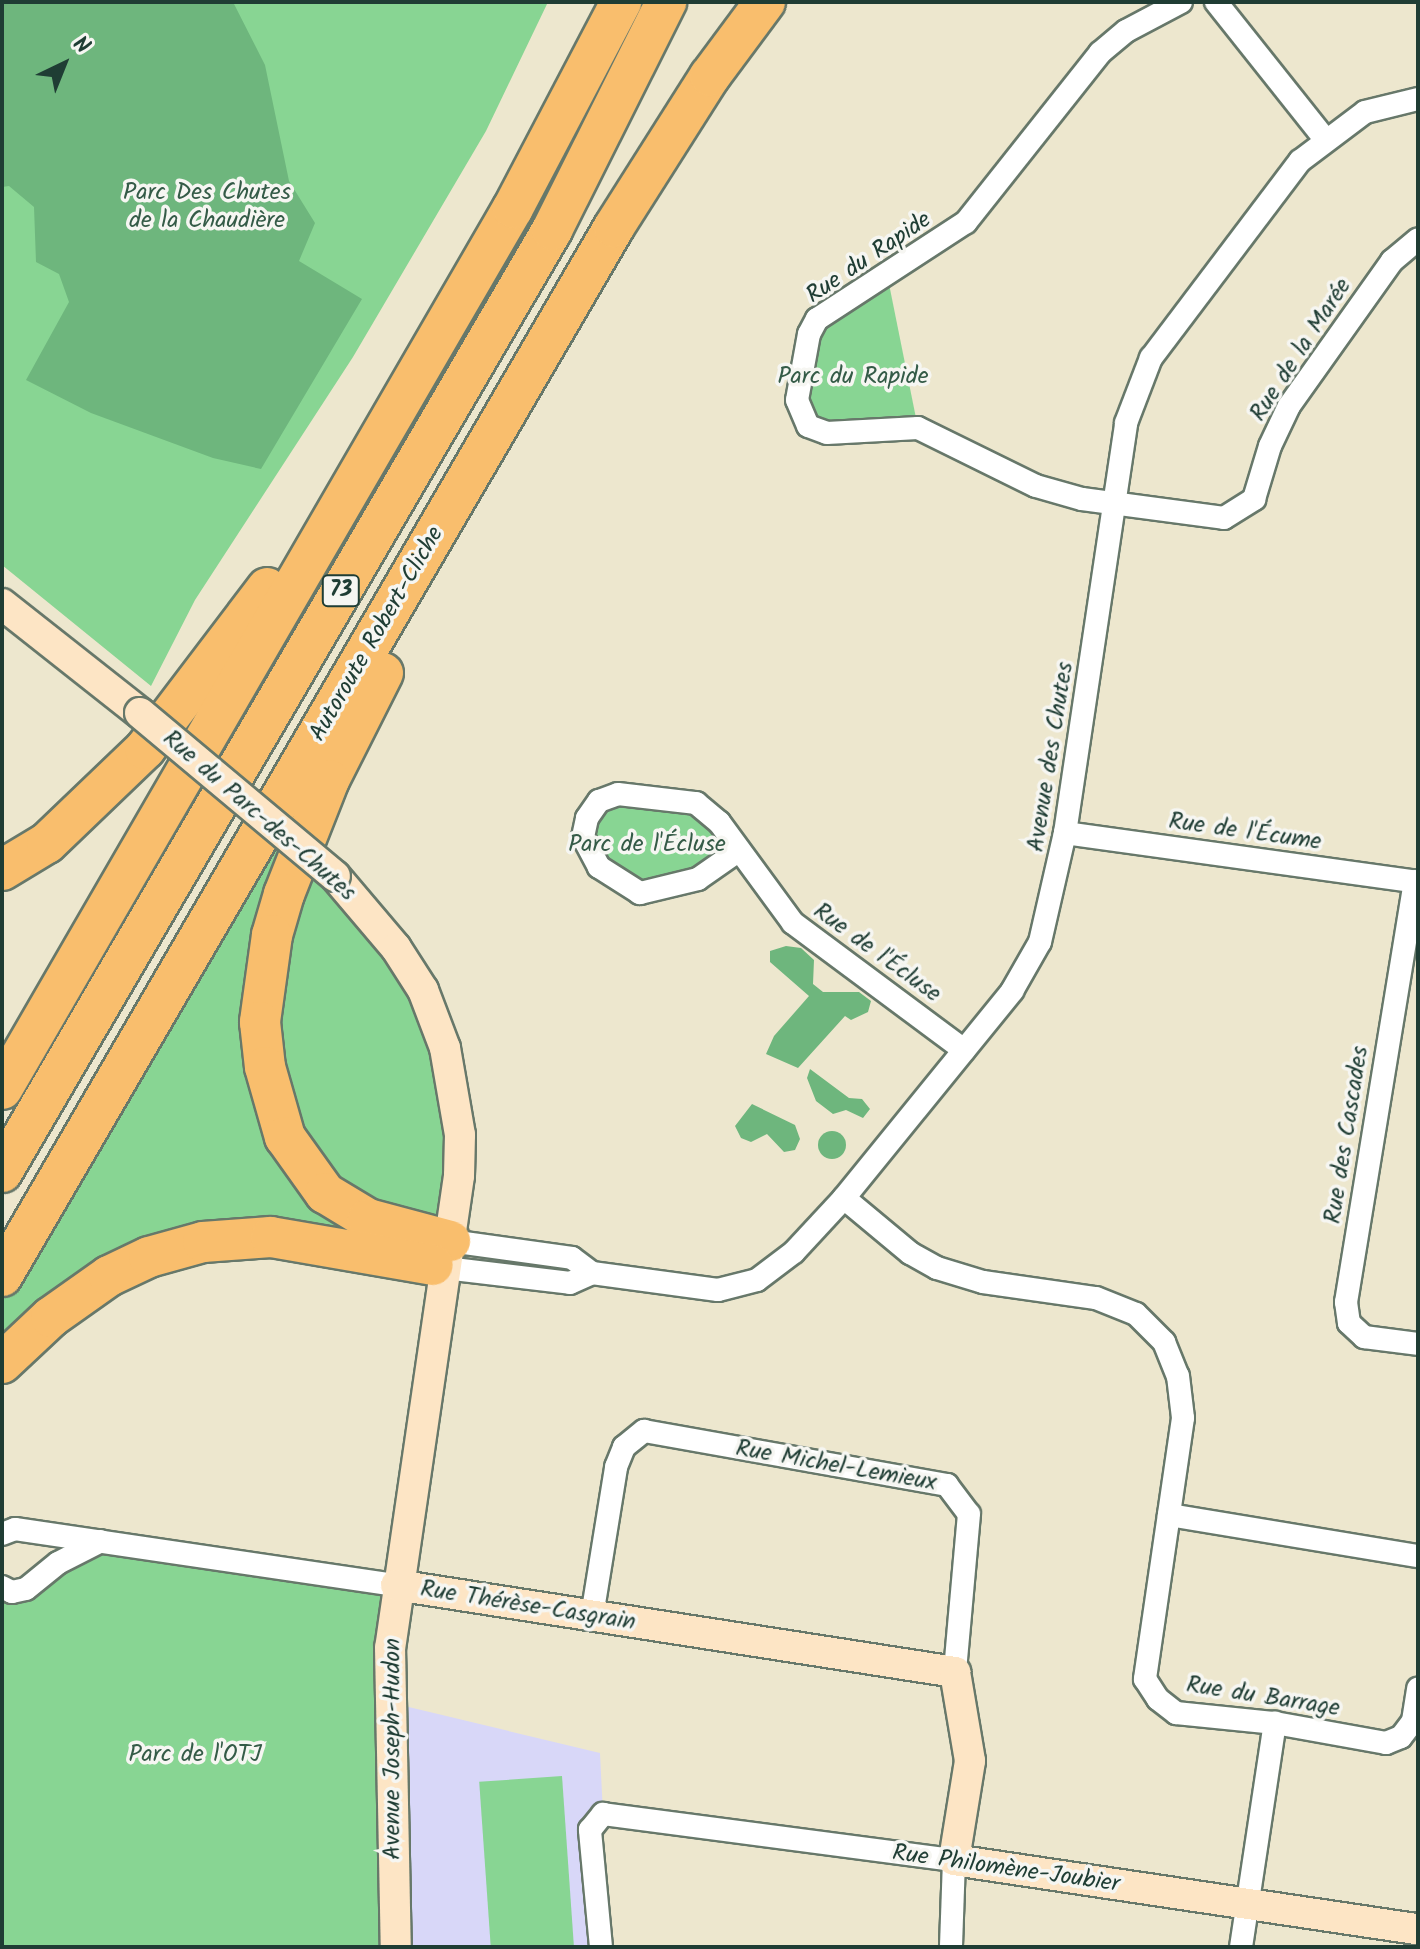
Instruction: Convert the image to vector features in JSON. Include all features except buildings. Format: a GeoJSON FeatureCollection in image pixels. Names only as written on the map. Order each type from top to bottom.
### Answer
{"type":"FeatureCollection","features":[{"type":"Feature","properties":{"kind":"highway"},"geometry":{"type":"LineString","coordinates":[[584,66],[607,2]]}},
{"type":"Feature","properties":{"kind":"highway"},"geometry":{"type":"LineString","coordinates":[[2,1089],[513,208],[584,66],[621,2]]}},
{"type":"Feature","properties":{"kind":"highway","name":"73"},"geometry":{"type":"LineString","coordinates":[[2,1172],[552,230],[666,2]]}},
{"type":"Feature","properties":{"kind":"highway","name":"Autoroute Robert-Cliche"},"geometry":{"type":"LineString","coordinates":[[2,1276],[614,227],[710,76],[765,2]]}},
{"type":"Feature","properties":{"kind":"highway"},"geometry":{"type":"LineString","coordinates":[[448,1255],[368,1219],[325,1193],[285,1137],[265,1067],[260,1022],[272,935],[323,794],[438,562],[497,428]]}},
{"type":"Feature","properties":{"kind":"highway"},"geometry":{"type":"LineString","coordinates":[[2,870],[47,843],[145,749],[256,605],[329,492],[380,439]]}},
{"type":"Feature","properties":{"kind":"highway"},"geometry":{"type":"LineString","coordinates":[[2,1363],[51,1317],[109,1276],[149,1257],[203,1242],[271,1237],[393,1254],[448,1255]]}},
{"type":"Feature","properties":{"kind":"street","name":"Rue du Rapide"},"geometry":{"type":"LineString","coordinates":[[1111,505],[1036,486],[918,428],[827,433],[808,426],[797,400],[809,334],[817,319],[966,222],[1100,53],[1126,31],[1181,2]]}},
{"type":"Feature","properties":{"kind":"street"},"geometry":{"type":"LineString","coordinates":[[1216,2],[1325,139]]}},
{"type":"Feature","properties":{"kind":"street","name":"Avenue des Chutes"},"geometry":{"type":"LineString","coordinates":[[448,1255],[570,1283],[592,1273],[718,1290],[757,1280],[794,1252],[844,1198],[1012,991],[1040,942],[1065,833],[1092,670],[1111,505],[1126,423],[1151,358],[1280,184],[1325,139],[1365,112],[1418,99]]}},
{"type":"Feature","properties":{"kind":"street","name":"Rue de la Marée"},"geometry":{"type":"LineString","coordinates":[[1111,505],[1224,518],[1254,499],[1289,406],[1392,261],[1418,239]]}},
{"type":"Feature","properties":{"kind":"street","name":"Rue du Parc-des-Chutes"},"geometry":{"type":"LineString","coordinates":[[2,604],[140,713],[335,876],[396,948],[423,990],[445,1048],[460,1135],[448,1255]]}},
{"type":"Feature","properties":{"kind":"street","name":"Rue de l'Écluse"},"geometry":{"type":"LineString","coordinates":[[738,851],[698,879],[640,893],[599,867],[583,837],[587,818],[599,801],[618,794],[696,803],[719,822],[793,923],[964,1050]]}},
{"type":"Feature","properties":{"kind":"street","name":"Rue de l'Écume"},"geometry":{"type":"LineString","coordinates":[[1065,833],[1416,882]]}},
{"type":"Feature","properties":{"kind":"street","name":"Rue des Cascades"},"geometry":{"type":"LineString","coordinates":[[1416,882],[1346,1302],[1349,1323],[1364,1337],[1418,1344]]}},
{"type":"Feature","properties":{"kind":"street","name":"Rue du Barrage"},"geometry":{"type":"LineString","coordinates":[[844,1198],[910,1253],[937,1268],[983,1282],[1096,1298],[1145,1323],[1164,1342],[1178,1376],[1183,1418],[1145,1679],[1176,1713],[1275,1723],[1386,1743],[1401,1737],[1413,1721],[1418,1688]]}},
{"type":"Feature","properties":{"kind":"street","name":"Avenue Joseph-Hudon"},"geometry":{"type":"LineString","coordinates":[[396,1947],[388,1704],[396,1585],[448,1255]]}},
{"type":"Feature","properties":{"kind":"street","name":"Rue Michel-Lemieux"},"geometry":{"type":"LineString","coordinates":[[592,1616],[616,1467],[624,1447],[644,1431],[947,1485],[969,1514],[955,1672],[970,1761],[954,1860],[951,1947]]}},
{"type":"Feature","properties":{"kind":"street"},"geometry":{"type":"LineString","coordinates":[[1169,1515],[1418,1556]]}},
{"type":"Feature","properties":{"kind":"street","name":"Rue Thérèse-Casgrain"},"geometry":{"type":"LineString","coordinates":[[2,1534],[15,1529],[101,1541],[955,1672]]}},
{"type":"Feature","properties":{"kind":"street"},"geometry":{"type":"LineString","coordinates":[[2,1587],[12,1592],[26,1589],[58,1563],[101,1541]]}},
{"type":"Feature","properties":{"kind":"street"},"geometry":{"type":"LineString","coordinates":[[1241,1947],[1275,1723]]}},
{"type":"Feature","properties":{"kind":"street","name":"Rue Philomène-Joubier"},"geometry":{"type":"LineString","coordinates":[[601,1947],[590,1830],[595,1819],[603,1814],[954,1860],[1418,1929]]}},
{"type":"Feature","properties":{"kind":"shaded area"},"geometry":{"type":"Polygon","coordinates":[[[392,1703],[600,1753],[603,1814],[595,1819],[601,1947],[398,1947],[392,1703]]]}},
{"type":"Feature","properties":{"kind":"green space","name":"Parc Des Chutes de la Chaudière"},"geometry":{"type":"Polygon","coordinates":[[[2,2],[548,2],[486,131],[353,357],[195,600],[151,686],[2,565],[2,2]]]}},
{"type":"Feature","properties":{"kind":"green space"},"geometry":{"type":"Polygon","coordinates":[[[2,2],[233,2],[265,65],[289,181],[315,223],[299,261],[362,299],[261,469],[213,458],[91,413],[26,380],[69,302],[59,274],[36,262],[34,207],[9,186],[2,187],[2,2]]]}},
{"type":"Feature","properties":{"kind":"green space","name":"Parc du Rapide"},"geometry":{"type":"Polygon","coordinates":[[[887,274],[918,428],[827,433],[800,414],[809,334],[887,274]]]}},
{"type":"Feature","properties":{"kind":"green space","name":"Parc de l'Écluse"},"geometry":{"type":"Polygon","coordinates":[[[600,801],[696,803],[738,851],[667,891],[599,867],[587,818],[600,801]]]}},
{"type":"Feature","properties":{"kind":"green space"},"geometry":{"type":"Polygon","coordinates":[[[266,819],[335,876],[445,1048],[450,1241],[203,1242],[2,1363],[2,1276],[266,819]]]}},
{"type":"Feature","properties":{"kind":"green space"},"geometry":{"type":"Polygon","coordinates":[[[786,946],[801,948],[814,960],[813,984],[823,992],[859,992],[871,1001],[868,1012],[851,1020],[845,1016],[798,1068],[766,1054],[774,1036],[809,996],[770,962],[770,951],[786,946]]]}},
{"type":"Feature","properties":{"kind":"green space"},"geometry":{"type":"Polygon","coordinates":[[[810,1069],[849,1098],[862,1099],[870,1109],[863,1118],[846,1110],[833,1114],[816,1101],[807,1078],[810,1069]]]}},
{"type":"Feature","properties":{"kind":"green space"},"geometry":{"type":"Polygon","coordinates":[[[752,1104],[795,1125],[800,1139],[795,1150],[784,1152],[767,1134],[751,1142],[741,1138],[735,1126],[752,1104]]]}},
{"type":"Feature","properties":{"kind":"green space"},"geometry":{"type":"Polygon","coordinates":[[[832,1131],[842,1135],[846,1145],[842,1155],[832,1159],[822,1155],[818,1145],[822,1135],[832,1131]]]}},
{"type":"Feature","properties":{"kind":"green space","name":"Parc de l'OTJ"},"geometry":{"type":"Polygon","coordinates":[[[90,1545],[406,1596],[392,1703],[403,1947],[2,1947],[2,1602],[22,1602],[77,1562],[87,1562],[90,1545]]]}},
{"type":"Feature","properties":{"kind":"green space"},"geometry":{"type":"Polygon","coordinates":[[[562,1776],[574,1947],[491,1947],[479,1782],[562,1776]]]}}]}
